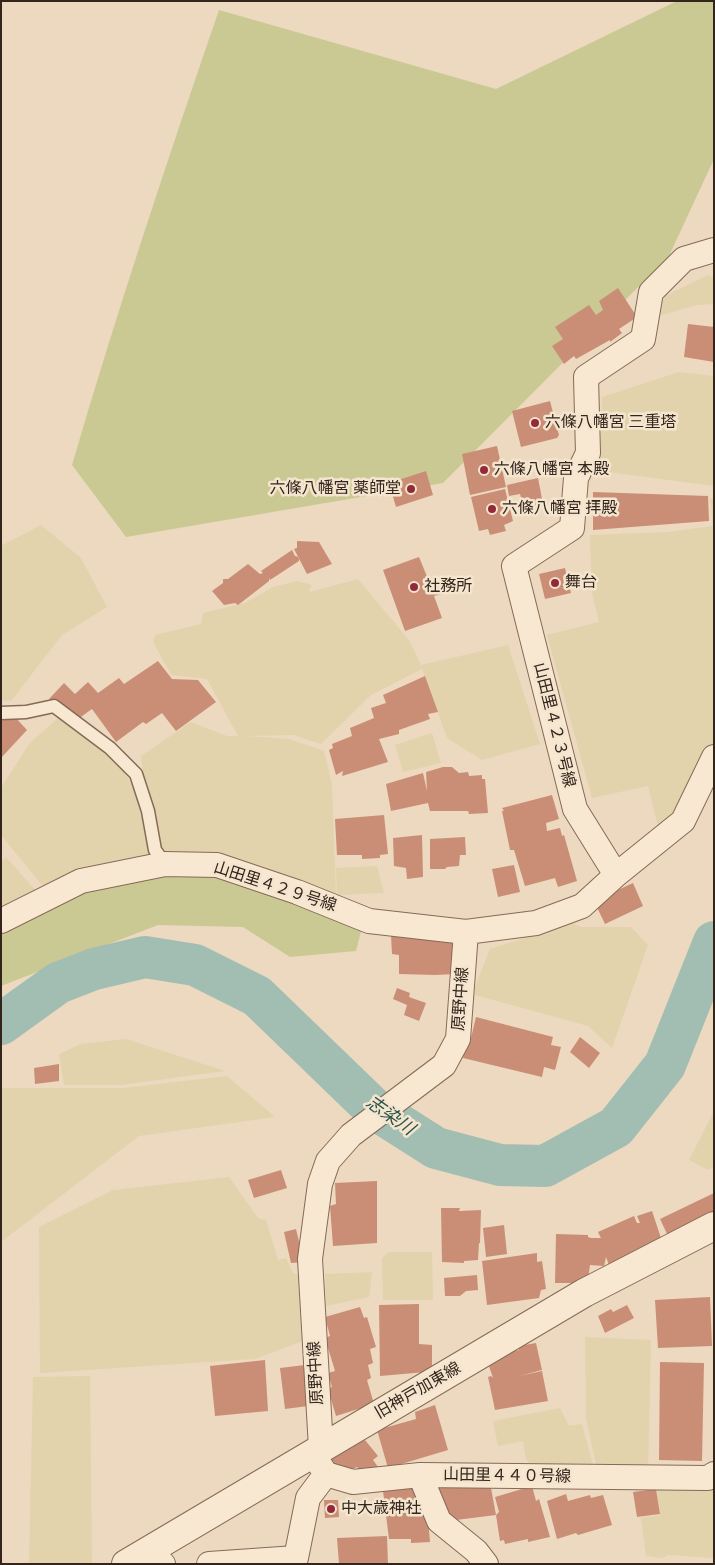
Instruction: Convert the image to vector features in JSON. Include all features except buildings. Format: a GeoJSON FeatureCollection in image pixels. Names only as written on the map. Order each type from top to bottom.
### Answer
{"type":"FeatureCollection","features":[{"type":"Feature","properties":{"kind":"street","name":"山田里４２３号線"},"geometry":{"type":"LineString","coordinates":[[616,875],[574,809],[514,566],[572,528],[576,478],[588,453],[586,377],[642,339],[651,292],[684,259],[714,250]]}},
{"type":"Feature","properties":{"kind":"street"},"geometry":{"type":"LineString","coordinates":[[466,932],[536,922],[582,906],[616,875],[683,821],[714,756]]}},
{"type":"Feature","properties":{"kind":"street","name":"山田里４２９号線"},"geometry":{"type":"LineString","coordinates":[[1,921],[80,881],[164,864],[217,865],[297,892],[369,921],[466,932]]}},
{"type":"Feature","properties":{"kind":"street","name":"原野中線"},"geometry":{"type":"LineString","coordinates":[[319,1458],[310,1259],[320,1184],[328,1161],[351,1136],[444,1065],[458,1039],[466,932]]}},
{"type":"Feature","properties":{"kind":"street","name":"旧神戸加東線"},"geometry":{"type":"LineString","coordinates":[[126,1564],[156,1557],[584,1293],[714,1226]]}},
{"type":"Feature","properties":{"kind":"street"},"geometry":{"type":"LineString","coordinates":[[208,1564],[299,1561],[308,1498],[319,1458]]}},
{"type":"Feature","properties":{"kind":"street","name":"山田里４４０号線"},"geometry":{"type":"LineString","coordinates":[[319,1458],[354,1482],[420,1475],[708,1478],[714,1474]]}},
{"type":"Feature","properties":{"kind":"street"},"geometry":{"type":"LineString","coordinates":[[420,1475],[439,1521],[476,1551],[486,1564]]}},
{"type":"Feature","properties":{"kind":"lane"},"geometry":{"type":"LineString","coordinates":[[1,713],[26,712],[54,706],[110,748],[136,774],[148,811],[155,850],[164,864]]}},
{"type":"Feature","properties":{"kind":"shaded area"},"geometry":{"type":"Polygon","coordinates":[[[677,1],[714,1],[714,159],[669,256],[443,483],[126,537],[72,465],[143,236],[219,10],[496,89],[677,1]]]}},
{"type":"Feature","properties":{"kind":"shaded area"},"geometry":{"type":"Polygon","coordinates":[[[708,275],[714,278],[714,304],[697,305],[655,317],[665,296],[708,275]]]}},
{"type":"Feature","properties":{"kind":"shaded area"},"geometry":{"type":"Polygon","coordinates":[[[679,372],[714,376],[714,486],[600,471],[602,397],[679,372]]]}},
{"type":"Feature","properties":{"kind":"shaded area"},"geometry":{"type":"Polygon","coordinates":[[[710,498],[714,499],[714,744],[683,805],[659,831],[648,786],[592,798],[547,635],[599,622],[592,593],[590,535],[668,532],[713,526],[710,498]]]}},
{"type":"Feature","properties":{"kind":"shaded area"},"geometry":{"type":"Polygon","coordinates":[[[41,525],[81,558],[107,607],[62,635],[11,701],[1,700],[1,546],[41,525]]]}},
{"type":"Feature","properties":{"kind":"shaded area"},"geometry":{"type":"Polygon","coordinates":[[[358,579],[409,640],[421,665],[508,645],[540,744],[482,760],[447,738],[422,669],[371,695],[321,744],[294,735],[248,736],[289,739],[324,751],[332,785],[336,894],[224,860],[161,859],[145,790],[141,756],[191,722],[227,736],[238,736],[207,679],[171,675],[153,642],[155,635],[201,624],[203,613],[245,603],[273,587],[297,581],[312,585],[309,590],[310,592],[358,579]]]}},
{"type":"Feature","properties":{"kind":"shaded area"},"geometry":{"type":"Polygon","coordinates":[[[59,717],[117,760],[136,792],[151,857],[45,889],[1,835],[1,788],[29,744],[59,717]]]}},
{"type":"Feature","properties":{"kind":"shaded area"},"geometry":{"type":"Polygon","coordinates":[[[432,733],[441,763],[403,772],[395,745],[432,733]]]}},
{"type":"Feature","properties":{"kind":"shaded area"},"geometry":{"type":"Polygon","coordinates":[[[6,857],[37,892],[1,911],[1,862],[6,857]]]}},
{"type":"Feature","properties":{"kind":"shaded area"},"geometry":{"type":"Polygon","coordinates":[[[165,864],[217,872],[362,927],[356,951],[290,957],[243,927],[158,925],[1,986],[1,924],[81,889],[165,864]]]}},
{"type":"Feature","properties":{"kind":"shaded area"},"geometry":{"type":"Polygon","coordinates":[[[377,866],[384,893],[337,895],[336,868],[377,866]]]}},
{"type":"Feature","properties":{"kind":"shaded area"},"geometry":{"type":"Polygon","coordinates":[[[572,923],[581,927],[631,927],[648,945],[612,1048],[588,1026],[475,995],[475,987],[490,949],[572,923]]]}},
{"type":"Feature","properties":{"kind":"shaded area"},"geometry":{"type":"Polygon","coordinates":[[[126,1039],[225,1071],[121,1085],[64,1085],[59,1054],[81,1044],[126,1039]]]}},
{"type":"Feature","properties":{"kind":"shaded area"},"geometry":{"type":"Polygon","coordinates":[[[227,1076],[275,1117],[139,1136],[1,1242],[1,1088],[124,1088],[227,1076]]]}},
{"type":"Feature","properties":{"kind":"shaded area"},"geometry":{"type":"Polygon","coordinates":[[[714,1111],[714,1167],[708,1170],[689,1160],[714,1111]]]}},
{"type":"Feature","properties":{"kind":"shaded area"},"geometry":{"type":"Polygon","coordinates":[[[229,1177],[258,1218],[266,1220],[278,1260],[286,1258],[293,1273],[306,1278],[308,1339],[255,1359],[40,1373],[39,1227],[113,1190],[229,1177]]]}},
{"type":"Feature","properties":{"kind":"shaded area"},"geometry":{"type":"Polygon","coordinates":[[[389,1252],[432,1252],[433,1300],[383,1300],[382,1258],[389,1252]]]}},
{"type":"Feature","properties":{"kind":"shaded area"},"geometry":{"type":"Polygon","coordinates":[[[372,1272],[369,1297],[326,1306],[325,1274],[372,1272]]]}},
{"type":"Feature","properties":{"kind":"shaded area"},"geometry":{"type":"Polygon","coordinates":[[[585,1337],[651,1340],[648,1474],[597,1469],[586,1418],[585,1337]]]}},
{"type":"Feature","properties":{"kind":"shaded area"},"geometry":{"type":"Polygon","coordinates":[[[90,1376],[92,1564],[29,1564],[33,1377],[90,1376]]]}},
{"type":"Feature","properties":{"kind":"shaded area"},"geometry":{"type":"Polygon","coordinates":[[[560,1408],[569,1426],[582,1424],[593,1465],[532,1467],[526,1459],[523,1441],[498,1446],[493,1421],[560,1408]]]}},
{"type":"Feature","properties":{"kind":"shaded area"},"geometry":{"type":"Polygon","coordinates":[[[714,1483],[714,1558],[668,1555],[663,1558],[646,1556],[641,1518],[660,1515],[656,1485],[714,1483]]]}},
{"type":"Feature","properties":{"kind":"waterway","name":"志染川"},"geometry":{"type":"LineString","coordinates":[[1,1024],[58,983],[94,969],[145,957],[195,965],[257,996],[373,1108],[436,1148],[500,1165],[545,1166],[616,1127],[665,1065],[714,942]]}},
{"type":"Feature","properties":{"kind":"place","name":"六條八幡宮 三重塔"},"geometry":{"type":"Point","coordinates":[535,423]}},
{"type":"Feature","properties":{"kind":"place","name":"六條八幡宮 本殿"},"geometry":{"type":"Point","coordinates":[484,470]}},
{"type":"Feature","properties":{"kind":"place","name":"六條八幡宮 薬師堂"},"geometry":{"type":"Point","coordinates":[411,489]}},
{"type":"Feature","properties":{"kind":"place","name":"六條八幡宮 拝殿"},"geometry":{"type":"Point","coordinates":[492,509]}},
{"type":"Feature","properties":{"kind":"place","name":"舞台"},"geometry":{"type":"Point","coordinates":[555,583]}},
{"type":"Feature","properties":{"kind":"place","name":"社務所"},"geometry":{"type":"Point","coordinates":[414,587]}},
{"type":"Feature","properties":{"kind":"place","name":"中大歳神社"},"geometry":{"type":"Point","coordinates":[331,1509]}}]}
